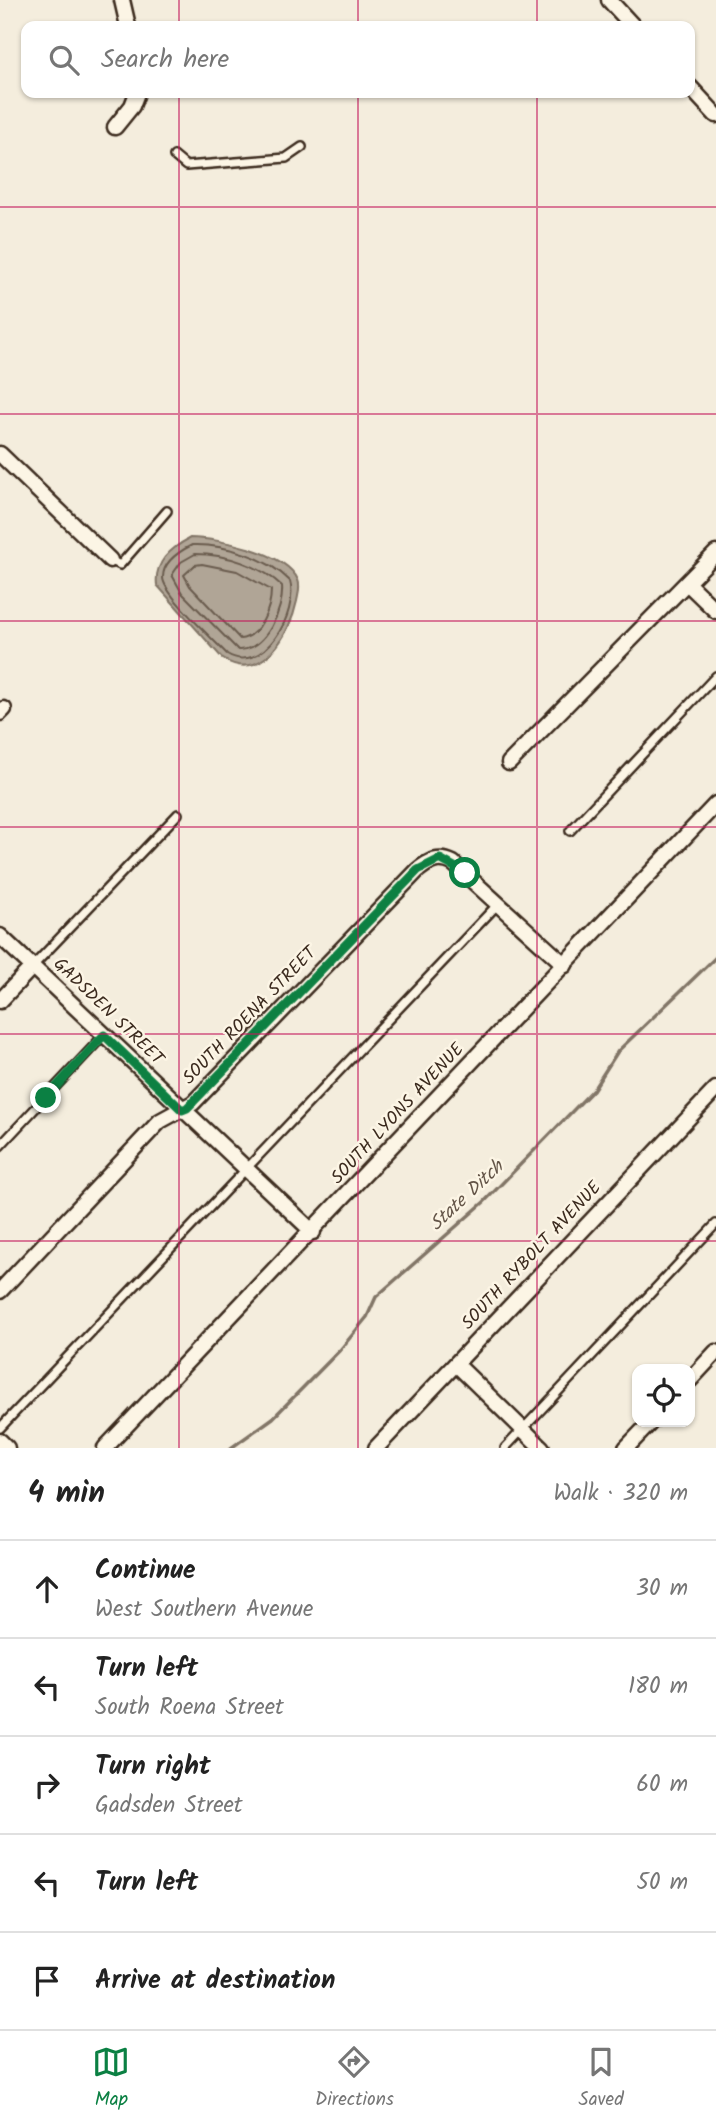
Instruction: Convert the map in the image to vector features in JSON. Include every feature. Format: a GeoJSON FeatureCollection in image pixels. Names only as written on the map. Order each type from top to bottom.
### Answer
{"type":"FeatureCollection","features":[{"type":"Feature","properties":{"kind":"street"},"geometry":{"type":"LineString","coordinates":[[122,0],[127,21]]}},
{"type":"Feature","properties":{"kind":"street"},"geometry":{"type":"LineString","coordinates":[[609,0],[628,21]]}},
{"type":"Feature","properties":{"kind":"street"},"geometry":{"type":"LineString","coordinates":[[695,92],[716,115]]}},
{"type":"Feature","properties":{"kind":"street"},"geometry":{"type":"LineString","coordinates":[[115,127],[135,98]]}},
{"type":"Feature","properties":{"kind":"street"},"geometry":{"type":"LineString","coordinates":[[0,454],[110,560]]}},
{"type":"Feature","properties":{"kind":"street"},"geometry":{"type":"LineString","coordinates":[[509,764],[716,553]]}},
{"type":"Feature","properties":{"kind":"street"},"geometry":{"type":"LineString","coordinates":[[687,583],[716,611]]}},
{"type":"Feature","properties":{"kind":"street","name":"SOUTH LYONS AVENUE"},"geometry":{"type":"LineString","coordinates":[[105,1448],[313,1232],[716,804]]}},
{"type":"Feature","properties":{"kind":"street","name":"SOUTH ROENA STREET"},"geometry":{"type":"LineString","coordinates":[[0,1291],[160,1121],[182,1110],[418,870],[440,859],[453,863],[499,903]]}},
{"type":"Feature","properties":{"kind":"street"},"geometry":{"type":"LineString","coordinates":[[499,903],[565,965]]}},
{"type":"Feature","properties":{"kind":"street","name":"GADSDEN STREET"},"geometry":{"type":"LineString","coordinates":[[0,936],[313,1232]]}},
{"type":"Feature","properties":{"kind":"street"},"geometry":{"type":"LineString","coordinates":[[0,1000],[33,966]]}},
{"type":"Feature","properties":{"kind":"street","name":"SOUTH RYBOLT AVENUE"},"geometry":{"type":"LineString","coordinates":[[376,1448],[713,1099]]}},
{"type":"Feature","properties":{"kind":"street"},"geometry":{"type":"LineString","coordinates":[[695,1375],[716,1352]]}},
{"type":"Feature","properties":{"kind":"street"},"geometry":{"type":"LineString","coordinates":[[456,1364],[542,1448]]}},
{"type":"Feature","properties":{"kind":"street"},"geometry":{"type":"LineString","coordinates":[[626,1448],[646,1427]]}},
{"type":"Feature","properties":{"kind":"street"},"geometry":{"type":"LineString","coordinates":[[0,1441],[7,1448]]}},
{"type":"Feature","properties":{"kind":"lane"},"geometry":{"type":"LineString","coordinates":[[174,156],[186,166],[286,158],[302,147]]}},
{"type":"Feature","properties":{"kind":"lane"},"geometry":{"type":"LineString","coordinates":[[110,560],[120,565],[167,511]]}},
{"type":"Feature","properties":{"kind":"lane"},"geometry":{"type":"LineString","coordinates":[[570,831],[716,676]]}},
{"type":"Feature","properties":{"kind":"lane"},"geometry":{"type":"LineString","coordinates":[[33,966],[178,814]]}},
{"type":"Feature","properties":{"kind":"lane"},"geometry":{"type":"LineString","coordinates":[[0,1428],[499,903]]}},
{"type":"Feature","properties":{"kind":"lane"},"geometry":{"type":"LineString","coordinates":[[0,1146],[104,1035]]}},
{"type":"Feature","properties":{"kind":"lane"},"geometry":{"type":"LineString","coordinates":[[505,1448],[716,1224]]}},
{"type":"Feature","properties":{"kind":"water"},"geometry":{"type":"Polygon","coordinates":[[[190,538],[233,544],[266,554],[291,570],[298,580],[297,601],[288,628],[281,641],[262,660],[250,665],[237,665],[223,659],[157,585],[158,569],[165,557],[176,546],[190,538]]]}},
{"type":"Feature","properties":{"kind":"waterway","name":"State Ditch"},"geometry":{"type":"LineString","coordinates":[[231,1448],[273,1418],[340,1350],[367,1317],[376,1297],[484,1202],[593,1090],[618,1051],[716,957]]}},
{"type":"Feature","properties":{"kind":"route"},"geometry":{"type":"LineString","coordinates":[[46,1098],[104,1035],[182,1110],[187,1108],[418,870],[429,862],[446,859],[465,873]]}}]}
